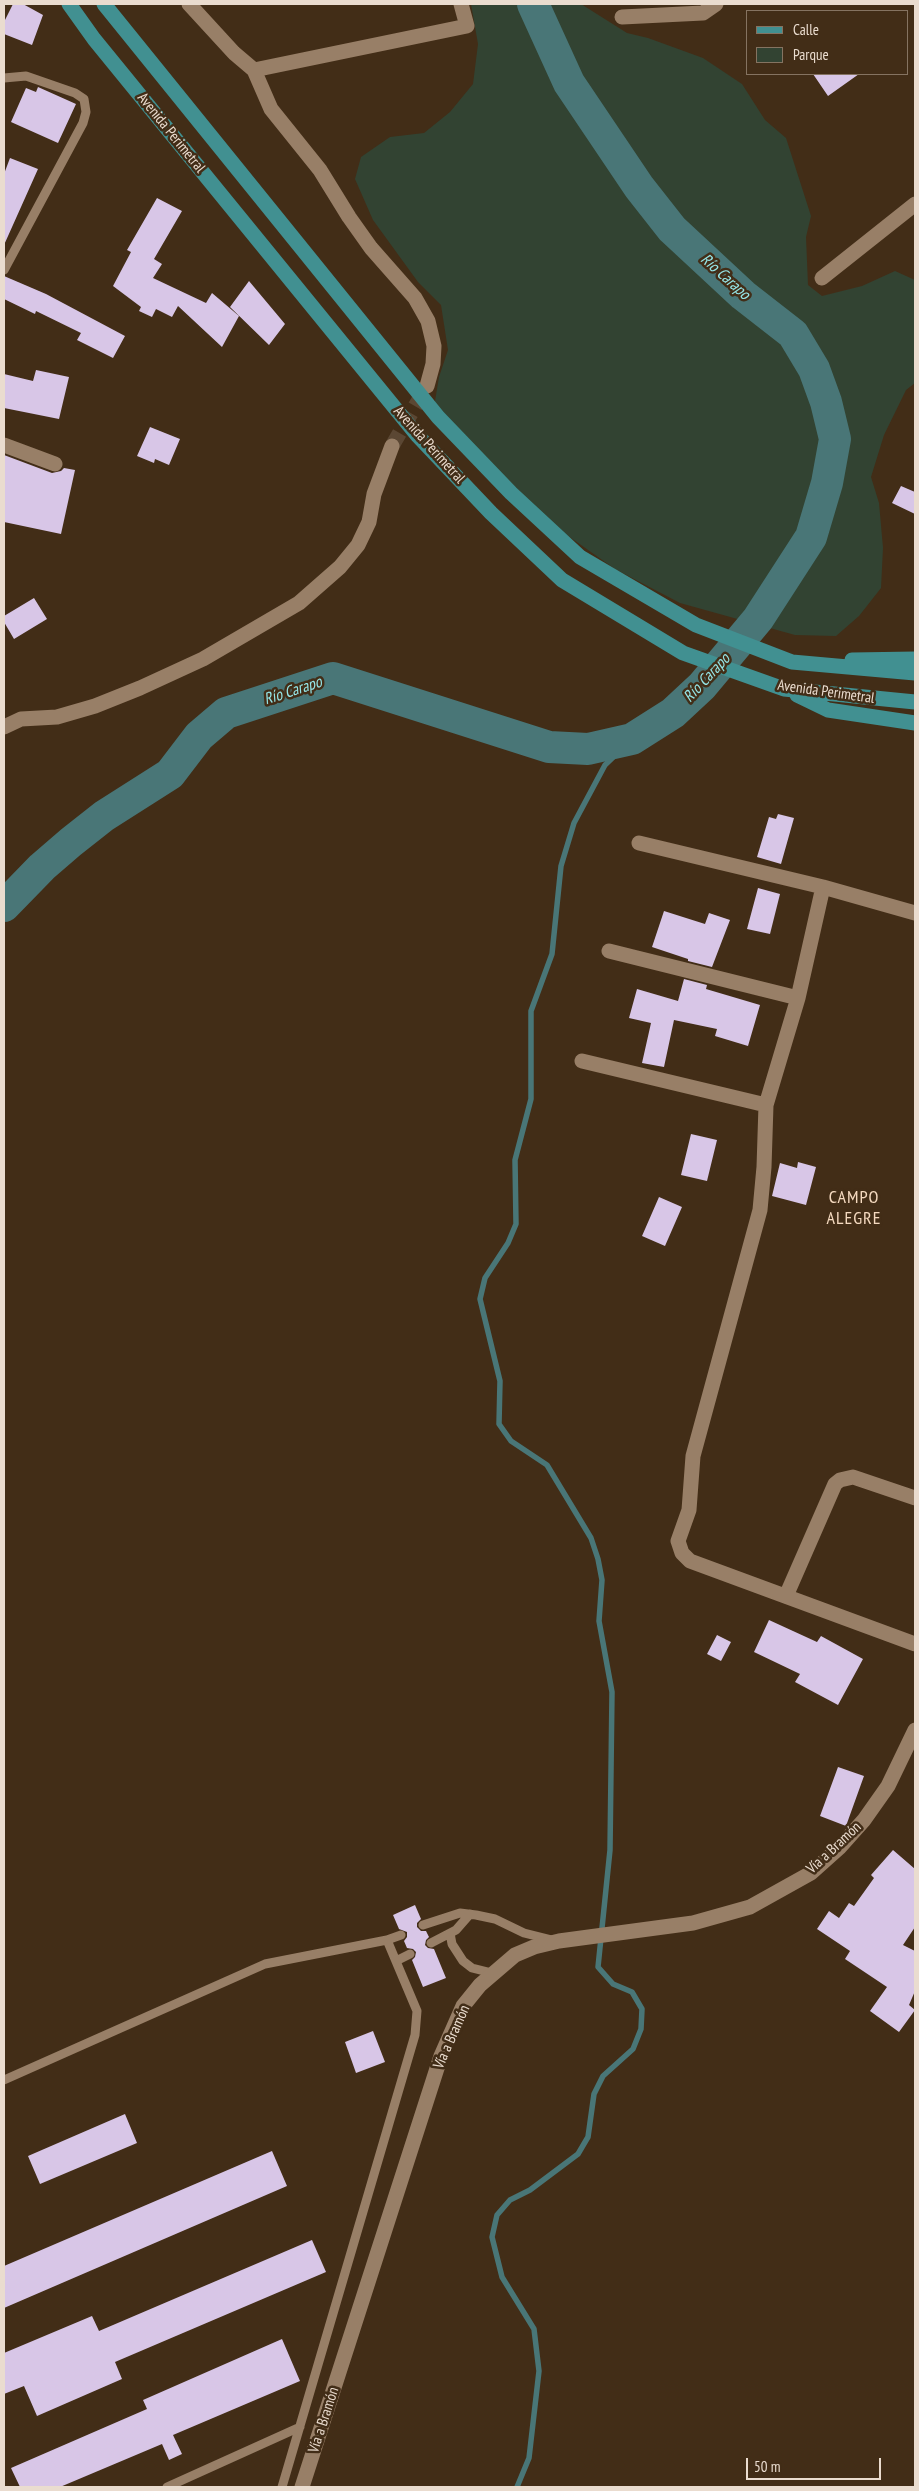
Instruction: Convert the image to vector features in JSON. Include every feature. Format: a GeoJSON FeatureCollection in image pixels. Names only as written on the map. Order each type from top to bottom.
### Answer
{"type":"FeatureCollection","features":[{"type":"Feature","properties":{"kind":"main road","name":"Avenida Perimetral"},"geometry":{"type":"LineString","coordinates":[[68,4],[416,435],[491,513],[562,580],[683,653],[784,689],[915,702]]}},
{"type":"Feature","properties":{"kind":"main road","name":"Avenida Perimetral"},"geometry":{"type":"LineString","coordinates":[[104,4],[438,417],[504,486],[580,557],[696,625],[792,662],[915,673]]}},
{"type":"Feature","properties":{"kind":"main road"},"geometry":{"type":"LineString","coordinates":[[792,662],[915,658]]}},
{"type":"Feature","properties":{"kind":"main road"},"geometry":{"type":"LineString","coordinates":[[784,689],[828,710],[915,723]]}},
{"type":"Feature","properties":{"kind":"street"},"geometry":{"type":"LineString","coordinates":[[189,4],[234,54],[254,70],[271,109],[320,170],[371,248],[415,298],[428,321],[434,346],[434,364],[427,386]]}},
{"type":"Feature","properties":{"kind":"street"},"geometry":{"type":"LineString","coordinates":[[254,70],[467,26],[461,4]]}},
{"type":"Feature","properties":{"kind":"street"},"geometry":{"type":"LineString","coordinates":[[622,17],[703,13],[716,4]]}},
{"type":"Feature","properties":{"kind":"street"},"geometry":{"type":"LineString","coordinates":[[822,278],[915,204]]}},
{"type":"Feature","properties":{"kind":"street"},"geometry":{"type":"LineString","coordinates":[[4,445],[55,464]]}},
{"type":"Feature","properties":{"kind":"street"},"geometry":{"type":"LineString","coordinates":[[4,727],[22,719],[58,716],[95,706],[140,688],[203,659],[299,603],[340,567],[358,545],[369,522],[374,494],[392,446]]}},
{"type":"Feature","properties":{"kind":"street"},"geometry":{"type":"LineString","coordinates":[[638,843],[823,887],[915,913]]}},
{"type":"Feature","properties":{"kind":"street"},"geometry":{"type":"LineString","coordinates":[[823,887],[798,998],[766,1105],[764,1167],[760,1210],[693,1456],[689,1510],[678,1541],[682,1553],[690,1560],[915,1644]]}},
{"type":"Feature","properties":{"kind":"street"},"geometry":{"type":"LineString","coordinates":[[609,951],[798,998]]}},
{"type":"Feature","properties":{"kind":"street"},"geometry":{"type":"LineString","coordinates":[[582,1060],[766,1105]]}},
{"type":"Feature","properties":{"kind":"street"},"geometry":{"type":"LineString","coordinates":[[786,1596],[836,1484],[840,1480],[853,1477],[915,1498]]}},
{"type":"Feature","properties":{"kind":"street","name":"Vía a Bramón"},"geometry":{"type":"LineString","coordinates":[[302,2487],[441,2056],[463,2006],[492,1973],[515,1955],[534,1947],[559,1941],[693,1924],[750,1907],[811,1873],[864,1820],[888,1786],[915,1730]]}},
{"type":"Feature","properties":{"kind":"lane"},"geometry":{"type":"LineString","coordinates":[[4,78],[26,76],[75,92],[84,100],[86,112],[83,123],[4,270]]}},
{"type":"Feature","properties":{"kind":"lane"},"geometry":{"type":"LineString","coordinates":[[423,1925],[446,1916],[460,1913],[470,1914],[495,1919],[524,1933],[559,1941]]}},
{"type":"Feature","properties":{"kind":"lane"},"geometry":{"type":"LineString","coordinates":[[431,1943],[463,1924],[470,1914]]}},
{"type":"Feature","properties":{"kind":"lane"},"geometry":{"type":"LineString","coordinates":[[450,1933],[452,1944],[463,1962],[472,1968],[492,1973]]}},
{"type":"Feature","properties":{"kind":"lane"},"geometry":{"type":"LineString","coordinates":[[4,2080],[265,1964],[388,1940],[401,1935]]}},
{"type":"Feature","properties":{"kind":"lane"},"geometry":{"type":"LineString","coordinates":[[282,2487],[415,2035],[417,2011],[388,1940]]}},
{"type":"Feature","properties":{"kind":"lane"},"geometry":{"type":"LineString","coordinates":[[396,1961],[410,1954]]}},
{"type":"Feature","properties":{"kind":"lane"},"geometry":{"type":"LineString","coordinates":[[167,2487],[300,2427]]}},
{"type":"Feature","properties":{"kind":"green space"},"geometry":{"type":"Polygon","coordinates":[[[471,4],[581,4],[627,33],[648,38],[703,58],[742,84],[765,120],[786,138],[811,216],[806,237],[808,285],[822,296],[862,286],[895,271],[915,280],[915,383],[906,390],[884,435],[871,477],[879,503],[883,548],[881,588],[859,616],[836,636],[795,635],[680,603],[615,569],[506,492],[434,407],[439,377],[448,350],[441,305],[418,282],[373,220],[355,179],[361,157],[390,137],[424,133],[450,112],[473,84],[478,44],[471,4]]]}},
{"type":"Feature","properties":{"kind":"building"},"geometry":{"type":"Polygon","coordinates":[[[13,4],[23,4],[43,15],[32,45],[4,34],[4,22],[13,4]]]}},
{"type":"Feature","properties":{"kind":"building"},"geometry":{"type":"Polygon","coordinates":[[[814,75],[858,75],[828,96],[814,75]]]}},
{"type":"Feature","properties":{"kind":"building"},"geometry":{"type":"Polygon","coordinates":[[[38,87],[76,104],[58,143],[11,122],[26,88],[36,92],[38,87]]]}},
{"type":"Feature","properties":{"kind":"building"},"geometry":{"type":"Polygon","coordinates":[[[10,158],[38,169],[4,245],[4,174],[10,158]]]}},
{"type":"Feature","properties":{"kind":"building"},"geometry":{"type":"Polygon","coordinates":[[[157,198],[182,211],[154,259],[162,264],[153,278],[206,303],[212,293],[239,316],[222,347],[178,306],[172,317],[156,309],[152,317],[139,311],[141,307],[113,286],[131,252],[127,250],[157,198]]]}},
{"type":"Feature","properties":{"kind":"building"},"geometry":{"type":"Polygon","coordinates":[[[4,276],[46,294],[125,336],[113,358],[77,340],[81,333],[36,311],[35,314],[4,299],[4,276]]]}},
{"type":"Feature","properties":{"kind":"building"},"geometry":{"type":"Polygon","coordinates":[[[249,281],[285,324],[269,345],[230,307],[249,281]]]}},
{"type":"Feature","properties":{"kind":"building"},"geometry":{"type":"Polygon","coordinates":[[[36,370],[69,377],[59,419],[4,408],[4,374],[33,381],[36,370]]]}},
{"type":"Feature","properties":{"kind":"building"},"geometry":{"type":"Polygon","coordinates":[[[150,427],[180,439],[169,465],[155,459],[154,463],[137,456],[150,427]]]}},
{"type":"Feature","properties":{"kind":"building"},"geometry":{"type":"Polygon","coordinates":[[[4,455],[52,473],[61,471],[64,468],[75,470],[61,534],[4,522],[4,455]]]}},
{"type":"Feature","properties":{"kind":"building"},"geometry":{"type":"Polygon","coordinates":[[[901,486],[915,492],[915,514],[892,503],[901,486]]]}},
{"type":"Feature","properties":{"kind":"building"},"geometry":{"type":"Polygon","coordinates":[[[34,598],[47,619],[14,639],[4,622],[4,616],[34,598]]]}},
{"type":"Feature","properties":{"kind":"building"},"geometry":{"type":"Polygon","coordinates":[[[778,814],[794,818],[781,864],[757,857],[769,817],[776,819],[778,814]]]}},
{"type":"Feature","properties":{"kind":"building"},"geometry":{"type":"Polygon","coordinates":[[[758,888],[780,894],[770,934],[747,929],[758,888]]]}},
{"type":"Feature","properties":{"kind":"building"},"geometry":{"type":"Polygon","coordinates":[[[664,911],[705,924],[709,913],[730,920],[712,967],[688,961],[688,959],[652,947],[664,911]]]}},
{"type":"Feature","properties":{"kind":"building"},"geometry":{"type":"Polygon","coordinates":[[[684,979],[707,985],[706,989],[760,1005],[748,1046],[715,1036],[717,1029],[674,1020],[664,1067],[642,1063],[651,1023],[629,1018],[637,989],[678,1001],[684,979]]]}},
{"type":"Feature","properties":{"kind":"building"},"geometry":{"type":"Polygon","coordinates":[[[691,1134],[717,1140],[707,1181],[681,1175],[691,1134]]]}},
{"type":"Feature","properties":{"kind":"building"},"geometry":{"type":"Polygon","coordinates":[[[798,1162],[816,1167],[806,1205],[772,1196],[780,1163],[797,1168],[798,1162]]]}},
{"type":"Feature","properties":{"kind":"building"},"geometry":{"type":"Polygon","coordinates":[[[659,1197],[682,1207],[665,1246],[642,1236],[659,1197]]]}},
{"type":"Feature","properties":{"kind":"building"},"geometry":{"type":"Polygon","coordinates":[[[769,1620],[817,1642],[821,1636],[863,1659],[838,1705],[795,1682],[800,1674],[754,1652],[769,1620]]]}},
{"type":"Feature","properties":{"kind":"building"},"geometry":{"type":"Polygon","coordinates":[[[717,1635],[731,1642],[721,1661],[707,1654],[717,1635]]]}},
{"type":"Feature","properties":{"kind":"building"},"geometry":{"type":"Polygon","coordinates":[[[838,1767],[864,1776],[846,1826],[820,1816],[838,1767]]]}},
{"type":"Feature","properties":{"kind":"building"},"geometry":{"type":"Polygon","coordinates":[[[893,1850],[915,1869],[915,1927],[903,1945],[915,1951],[915,1991],[909,2005],[915,2010],[899,2032],[870,2011],[887,1987],[845,1959],[850,1951],[817,1929],[829,1911],[839,1918],[849,1903],[854,1906],[874,1878],[871,1875],[893,1850]]]}},
{"type":"Feature","properties":{"kind":"building"},"geometry":{"type":"Polygon","coordinates":[[[415,1905],[421,1919],[417,1923],[417,1927],[421,1931],[426,1931],[429,1937],[425,1945],[428,1948],[434,1949],[446,1978],[423,1987],[412,1960],[416,1952],[413,1949],[407,1948],[404,1941],[407,1937],[407,1932],[399,1929],[393,1915],[415,1905]]]}},
{"type":"Feature","properties":{"kind":"building"},"geometry":{"type":"Polygon","coordinates":[[[373,2031],[385,2062],[356,2073],[345,2042],[373,2031]]]}},
{"type":"Feature","properties":{"kind":"building"},"geometry":{"type":"Polygon","coordinates":[[[125,2114],[137,2143],[40,2184],[28,2156],[125,2114]]]}},
{"type":"Feature","properties":{"kind":"building"},"geometry":{"type":"Polygon","coordinates":[[[272,2151],[287,2186],[4,2308],[4,2266],[272,2151]]]}},
{"type":"Feature","properties":{"kind":"building"},"geometry":{"type":"Polygon","coordinates":[[[312,2240],[326,2272],[115,2362],[122,2379],[37,2416],[24,2386],[4,2394],[4,2353],[92,2316],[99,2331],[312,2240]]]}},
{"type":"Feature","properties":{"kind":"building"},"geometry":{"type":"Polygon","coordinates":[[[282,2339],[300,2381],[173,2435],[182,2454],[169,2460],[162,2444],[60,2487],[20,2487],[11,2468],[147,2409],[143,2400],[282,2339]]]}},
{"type":"Feature","properties":{"kind":"waterway","name":"Río Carapo"},"geometry":{"type":"LineString","coordinates":[[4,906],[42,867],[71,842],[104,816],[170,774],[199,736],[226,713],[333,678],[549,747],[588,749],[632,739],[673,713],[702,686],[758,619],[811,537],[827,483],[835,439],[826,402],[814,369],[793,334],[743,295],[672,229],[639,187],[569,83],[533,4]]}},
{"type":"Feature","properties":{"kind":"waterway"},"geometry":{"type":"LineString","coordinates":[[517,2487],[529,2458],[539,2371],[534,2329],[502,2277],[492,2237],[497,2215],[510,2200],[530,2190],[578,2154],[588,2137],[594,2094],[603,2076],[633,2049],[641,2029],[642,2009],[632,1992],[613,1984],[598,1967],[610,1850],[612,1692],[599,1621],[602,1580],[598,1559],[591,1538],[547,1465],[511,1441],[499,1424],[500,1381],[480,1299],[485,1278],[508,1243],[516,1224],[515,1160],[531,1099],[531,1011],[552,954],[561,866],[574,823],[605,765],[632,739]]}},
{"type":"Feature","properties":{"kind":"tunnel"},"geometry":{"type":"LineString","coordinates":[[392,446],[427,386]]}},
{"type":"Feature","properties":{"kind":"district","name":"CAMPO ALEGRE"},"geometry":{"type":"Point","coordinates":[854,1208]}}]}
